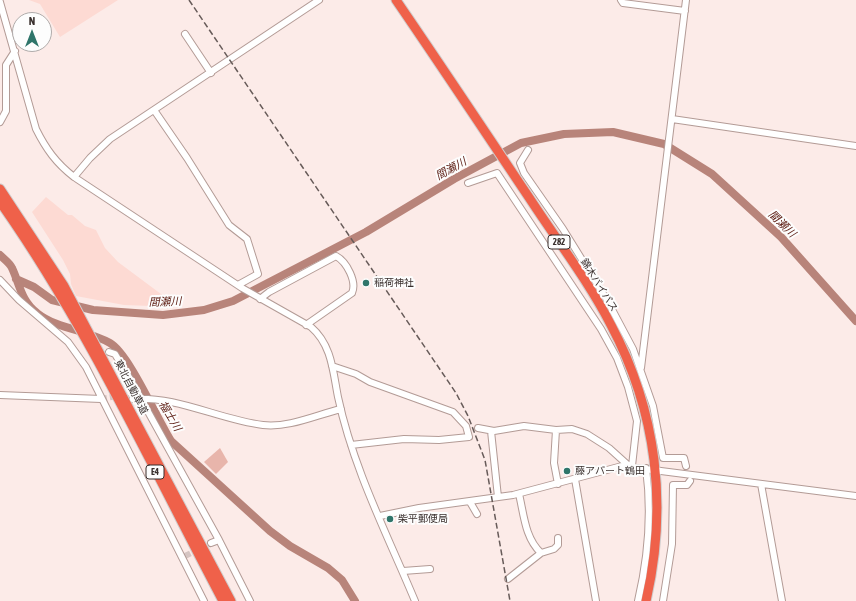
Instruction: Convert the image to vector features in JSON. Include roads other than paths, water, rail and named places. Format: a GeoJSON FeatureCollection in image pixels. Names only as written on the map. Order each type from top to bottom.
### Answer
{"type":"FeatureCollection","features":[{"type":"Feature","properties":{"kind":"highway","name":"錦木バイパス"},"geometry":{"type":"LineString","coordinates":[[396,0],[600,304],[611,325],[643,401],[650,428],[650,469],[657,496],[656,543],[646,601]]}},
{"type":"Feature","properties":{"kind":"highway","name":"東北自動車道"},"geometry":{"type":"LineString","coordinates":[[0,189],[97,345],[231,601]]}},
{"type":"Feature","properties":{"kind":"highway","name":"東北自動車道"},"geometry":{"type":"LineString","coordinates":[[0,202],[59,286],[86,343],[223,601]]}},
{"type":"Feature","properties":{"kind":"street"},"geometry":{"type":"LineString","coordinates":[[74,177],[90,158],[110,139],[319,0]]}},
{"type":"Feature","properties":{"kind":"street"},"geometry":{"type":"LineString","coordinates":[[621,0],[623,3],[685,11]]}},
{"type":"Feature","properties":{"kind":"street"},"geometry":{"type":"LineString","coordinates":[[641,369],[645,327],[667,166],[686,0]]}},
{"type":"Feature","properties":{"kind":"street"},"geometry":{"type":"LineString","coordinates":[[0,2],[12,41]]}},
{"type":"Feature","properties":{"kind":"street"},"geometry":{"type":"LineString","coordinates":[[185,34],[211,73]]}},
{"type":"Feature","properties":{"kind":"street"},"geometry":{"type":"LineString","coordinates":[[0,122],[6,111],[6,65],[14,52]]}},
{"type":"Feature","properties":{"kind":"street"},"geometry":{"type":"LineString","coordinates":[[15,52],[36,129],[51,156],[74,177],[240,286],[306,324],[317,332],[323,340],[330,355],[341,408],[358,466],[416,601]]}},
{"type":"Feature","properties":{"kind":"street"},"geometry":{"type":"LineString","coordinates":[[154,110],[230,225],[248,239],[258,274],[240,286]]}},
{"type":"Feature","properties":{"kind":"street"},"geometry":{"type":"LineString","coordinates":[[672,119],[856,146]]}},
{"type":"Feature","properties":{"kind":"street"},"geometry":{"type":"LineString","coordinates":[[528,150],[520,163],[524,173],[563,229],[607,300],[641,369],[652,406],[663,458],[684,458],[686,466]]}},
{"type":"Feature","properties":{"kind":"street"},"geometry":{"type":"LineString","coordinates":[[468,183],[497,173],[607,339],[625,376],[635,410],[637,421],[631,466]]}},
{"type":"Feature","properties":{"kind":"street"},"geometry":{"type":"LineString","coordinates":[[259,298],[336,256],[341,258],[352,279],[352,293],[333,304],[306,324]]}},
{"type":"Feature","properties":{"kind":"street"},"geometry":{"type":"LineString","coordinates":[[0,280],[19,300],[68,342],[86,367],[184,557],[204,601]]}},
{"type":"Feature","properties":{"kind":"street"},"geometry":{"type":"LineString","coordinates":[[109,352],[115,354],[141,399],[219,540],[250,601]]}},
{"type":"Feature","properties":{"kind":"street"},"geometry":{"type":"LineString","coordinates":[[332,366],[356,374],[370,382],[453,412],[466,426],[469,437],[439,440],[404,439],[351,445]]}},
{"type":"Feature","properties":{"kind":"street"},"geometry":{"type":"LineString","coordinates":[[0,396],[101,398]]}},
{"type":"Feature","properties":{"kind":"street"},"geometry":{"type":"LineString","coordinates":[[134,399],[157,400],[263,425],[284,424],[341,408]]}},
{"type":"Feature","properties":{"kind":"street"},"geometry":{"type":"LineString","coordinates":[[478,428],[491,431],[524,426],[556,430],[572,429],[587,434],[609,448],[631,466]]}},
{"type":"Feature","properties":{"kind":"street"},"geometry":{"type":"LineString","coordinates":[[556,430],[554,463],[558,484]]}},
{"type":"Feature","properties":{"kind":"street"},"geometry":{"type":"LineString","coordinates":[[491,431],[498,498]]}},
{"type":"Feature","properties":{"kind":"street"},"geometry":{"type":"LineString","coordinates":[[380,516],[403,510],[470,502],[519,494],[622,466],[856,496]]}},
{"type":"Feature","properties":{"kind":"street"},"geometry":{"type":"LineString","coordinates":[[638,601],[648,542],[648,496],[650,469]]}},
{"type":"Feature","properties":{"kind":"street"},"geometry":{"type":"LineString","coordinates":[[575,479],[596,601]]}},
{"type":"Feature","properties":{"kind":"street"},"geometry":{"type":"LineString","coordinates":[[664,601],[672,544],[673,485],[687,485],[690,481]]}},
{"type":"Feature","properties":{"kind":"street"},"geometry":{"type":"LineString","coordinates":[[762,484],[782,601]]}},
{"type":"Feature","properties":{"kind":"street"},"geometry":{"type":"LineString","coordinates":[[519,494],[529,536],[534,546],[541,553]]}},
{"type":"Feature","properties":{"kind":"street"},"geometry":{"type":"LineString","coordinates":[[470,502],[477,514]]}},
{"type":"Feature","properties":{"kind":"street"},"geometry":{"type":"LineString","coordinates":[[508,579],[541,553],[554,549],[558,545],[558,538]]}},
{"type":"Feature","properties":{"kind":"street"},"geometry":{"type":"LineString","coordinates":[[211,543],[219,540]]}},
{"type":"Feature","properties":{"kind":"street"},"geometry":{"type":"LineString","coordinates":[[403,571],[430,569]]}},
{"type":"Feature","properties":{"kind":"waterway","name":"間瀬川"},"geometry":{"type":"LineString","coordinates":[[16,279],[34,287],[52,300],[93,310],[163,315],[204,310],[233,301],[366,232],[454,179],[521,143],[564,134],[613,132],[664,144],[712,174],[781,237],[856,321]]}},
{"type":"Feature","properties":{"kind":"waterway","name":"福士川"},"geometry":{"type":"LineString","coordinates":[[0,255],[11,266],[24,298],[37,313],[54,323],[92,335],[110,343],[118,349],[134,373],[171,441],[270,531],[290,546],[328,568],[342,580],[355,601]]}},
{"type":"Feature","properties":{"kind":"tunnel"},"geometry":{"type":"LineString","coordinates":[[101,399],[117,396],[133,399]]}},
{"type":"Feature","properties":{"kind":"tunnel"},"geometry":{"type":"LineString","coordinates":[[185,556],[211,543]]}},
{"type":"Feature","properties":{"kind":"railway"},"geometry":{"type":"LineString","coordinates":[[189,0],[456,393],[468,416],[485,460],[510,601]]}},
{"type":"Feature","properties":{"kind":"place","name":"稲荷神社"},"geometry":{"type":"Point","coordinates":[366,283]}},
{"type":"Feature","properties":{"kind":"place","name":"藤アパート鶴田"},"geometry":{"type":"Point","coordinates":[567,471]}},
{"type":"Feature","properties":{"kind":"place","name":"柴平郵便局"},"geometry":{"type":"Point","coordinates":[390,519]}}]}
